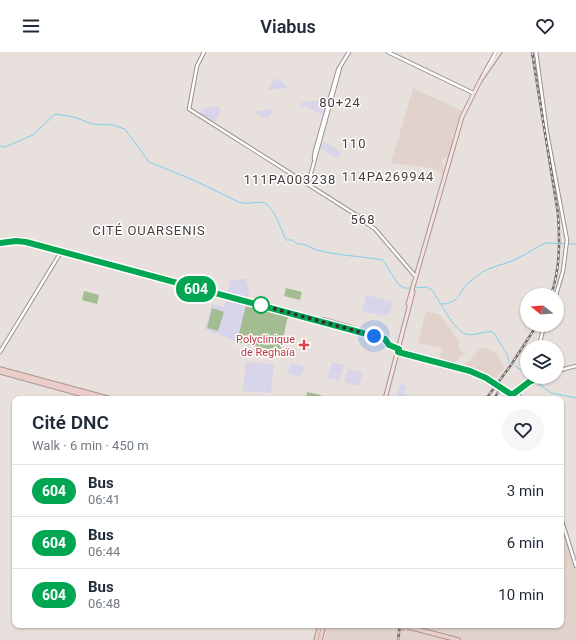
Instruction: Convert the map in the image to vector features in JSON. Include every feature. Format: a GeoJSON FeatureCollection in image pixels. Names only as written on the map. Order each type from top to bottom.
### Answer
{"type":"FeatureCollection","features":[{"type":"Feature","properties":{"kind":"highway"},"geometry":{"type":"LineString","coordinates":[[0,369],[100,396]]}},
{"type":"Feature","properties":{"kind":"highway"},"geometry":{"type":"LineString","coordinates":[[0,372],[88,396]]}},
{"type":"Feature","properties":{"kind":"highway"},"geometry":{"type":"LineString","coordinates":[[316,640],[319,628]]}},
{"type":"Feature","properties":{"kind":"highway"},"geometry":{"type":"LineString","coordinates":[[320,640],[323,628]]}},
{"type":"Feature","properties":{"kind":"highway"},"geometry":{"type":"LineString","coordinates":[[408,628],[451,640]]}},
{"type":"Feature","properties":{"kind":"highway"},"geometry":{"type":"LineString","coordinates":[[409,628],[458,640]]}},
{"type":"Feature","properties":{"kind":"main road"},"geometry":{"type":"LineString","coordinates":[[204,52],[198,66],[189,109],[361,218],[362,221],[375,229],[416,277]]}},
{"type":"Feature","properties":{"kind":"main road"},"geometry":{"type":"LineString","coordinates":[[308,184],[340,68],[349,52]]}},
{"type":"Feature","properties":{"kind":"main road"},"geometry":{"type":"LineString","coordinates":[[388,52],[473,93]]}},
{"type":"Feature","properties":{"kind":"main road"},"geometry":{"type":"LineString","coordinates":[[386,396],[399,349],[416,277],[457,132],[473,93],[496,52]]}},
{"type":"Feature","properties":{"kind":"main road"},"geometry":{"type":"LineString","coordinates":[[480,81],[500,52]]}},
{"type":"Feature","properties":{"kind":"main road"},"geometry":{"type":"LineString","coordinates":[[536,52],[547,133],[567,240],[563,271],[558,288]]}},
{"type":"Feature","properties":{"kind":"main road"},"geometry":{"type":"LineString","coordinates":[[0,243],[16,241],[26,242],[318,320],[322,319],[351,326],[355,330],[386,340],[399,349],[470,371],[486,378],[512,395],[527,384]]}},
{"type":"Feature","properties":{"kind":"main road"},"geometry":{"type":"LineString","coordinates":[[0,352],[61,252]]}},
{"type":"Feature","properties":{"kind":"main road"},"geometry":{"type":"LineString","coordinates":[[564,369],[576,366]]}},
{"type":"Feature","properties":{"kind":"main road"},"geometry":{"type":"LineString","coordinates":[[518,396],[519,391]]}},
{"type":"Feature","properties":{"kind":"main road"},"geometry":{"type":"LineString","coordinates":[[564,528],[576,566]]}},
{"type":"Feature","properties":{"kind":"shaded area"},"geometry":{"type":"Polygon","coordinates":[[[276,78],[286,85],[287,88],[267,90],[276,78]]]}},
{"type":"Feature","properties":{"kind":"shaded area"},"geometry":{"type":"Polygon","coordinates":[[[413,88],[462,111],[454,133],[451,135],[453,140],[448,158],[443,159],[442,164],[445,167],[443,176],[440,172],[431,168],[391,163],[413,88]]]}},
{"type":"Feature","properties":{"kind":"shaded area"},"geometry":{"type":"Polygon","coordinates":[[[328,99],[324,116],[304,105],[303,107],[300,106],[300,103],[328,99]]]}},
{"type":"Feature","properties":{"kind":"shaded area"},"geometry":{"type":"Polygon","coordinates":[[[219,106],[221,111],[215,122],[199,114],[205,108],[219,106]]]}},
{"type":"Feature","properties":{"kind":"shaded area"},"geometry":{"type":"Polygon","coordinates":[[[274,108],[269,117],[266,119],[254,112],[274,108]]]}},
{"type":"Feature","properties":{"kind":"shaded area"},"geometry":{"type":"Polygon","coordinates":[[[324,141],[341,152],[337,158],[320,148],[324,141]]]}},
{"type":"Feature","properties":{"kind":"shaded area"},"geometry":{"type":"Polygon","coordinates":[[[246,279],[249,289],[248,297],[227,294],[230,280],[246,279]]]}},
{"type":"Feature","properties":{"kind":"shaded area"},"geometry":{"type":"Polygon","coordinates":[[[366,295],[393,302],[390,313],[382,316],[362,311],[366,295]]]}},
{"type":"Feature","properties":{"kind":"shaded area"},"geometry":{"type":"Polygon","coordinates":[[[226,301],[246,305],[237,342],[205,329],[212,304],[224,307],[226,301]]]}},
{"type":"Feature","properties":{"kind":"shaded area"},"geometry":{"type":"Polygon","coordinates":[[[426,311],[440,315],[460,342],[457,346],[464,354],[453,364],[439,360],[442,348],[418,343],[426,311]]]}},
{"type":"Feature","properties":{"kind":"shaded area"},"geometry":{"type":"Polygon","coordinates":[[[482,347],[495,352],[505,368],[494,380],[465,367],[464,363],[468,362],[482,347]]]}},
{"type":"Feature","properties":{"kind":"shaded area"},"geometry":{"type":"Polygon","coordinates":[[[246,362],[274,364],[271,393],[243,391],[246,362]]]}},
{"type":"Feature","properties":{"kind":"shaded area"},"geometry":{"type":"Polygon","coordinates":[[[332,362],[344,365],[339,381],[327,378],[332,362]]]}},
{"type":"Feature","properties":{"kind":"shaded area"},"geometry":{"type":"Polygon","coordinates":[[[291,363],[304,367],[301,377],[287,373],[291,363]]]}},
{"type":"Feature","properties":{"kind":"shaded area"},"geometry":{"type":"Polygon","coordinates":[[[348,369],[363,373],[359,386],[344,382],[348,369]]]}},
{"type":"Feature","properties":{"kind":"shaded area"},"geometry":{"type":"Polygon","coordinates":[[[400,384],[406,386],[404,394],[412,396],[397,396],[400,384]]]}},
{"type":"Feature","properties":{"kind":"shaded area"},"geometry":{"type":"Polygon","coordinates":[[[564,531],[576,572],[576,640],[324,640],[327,628],[564,628],[564,531]]]}},
{"type":"Feature","properties":{"kind":"green space"},"geometry":{"type":"Polygon","coordinates":[[[286,288],[302,292],[300,300],[284,296],[286,288]]]}},
{"type":"Feature","properties":{"kind":"green space"},"geometry":{"type":"Polygon","coordinates":[[[84,291],[99,295],[97,304],[82,300],[84,291]]]}},
{"type":"Feature","properties":{"kind":"green space"},"geometry":{"type":"Polygon","coordinates":[[[246,305],[288,316],[280,352],[237,342],[246,305]]]}},
{"type":"Feature","properties":{"kind":"green space"},"geometry":{"type":"Polygon","coordinates":[[[212,308],[224,312],[218,331],[207,328],[212,308]]]}},
{"type":"Feature","properties":{"kind":"green space"},"geometry":{"type":"Polygon","coordinates":[[[307,392],[321,395],[321,396],[306,396],[307,392]]]}},
{"type":"Feature","properties":{"kind":"waterway"},"geometry":{"type":"LineString","coordinates":[[0,146],[5,147],[33,135],[55,114],[74,117],[92,124],[113,125],[125,129],[149,162],[191,179],[239,202],[264,203],[267,205],[271,208],[277,219],[286,240],[293,240],[297,244],[303,244],[325,252],[383,260],[398,284],[404,288],[411,288]]}},
{"type":"Feature","properties":{"kind":"waterway"},"geometry":{"type":"LineString","coordinates":[[442,304],[449,303],[457,299],[464,288],[486,270],[516,259],[545,243],[576,244]]}},
{"type":"Feature","properties":{"kind":"waterway"},"geometry":{"type":"LineString","coordinates":[[414,288],[427,287],[432,290],[456,327],[466,334],[469,335],[493,332],[507,354],[509,362]]}},
{"type":"Feature","properties":{"kind":"waterway"},"geometry":{"type":"LineString","coordinates":[[515,366],[520,369]]}},
{"type":"Feature","properties":{"kind":"waterway"},"geometry":{"type":"LineString","coordinates":[[539,384],[551,393],[576,398]]}},
{"type":"Feature","properties":{"kind":"railway"},"geometry":{"type":"LineString","coordinates":[[532,52],[558,214],[559,255],[553,288]]}},
{"type":"Feature","properties":{"kind":"railway"},"geometry":{"type":"LineString","coordinates":[[488,396],[532,332]]}},
{"type":"Feature","properties":{"kind":"railway"},"geometry":{"type":"LineString","coordinates":[[496,396],[502,385]]}},
{"type":"Feature","properties":{"kind":"railway"},"geometry":{"type":"LineString","coordinates":[[398,640],[400,628]]}},
{"type":"Feature","properties":{"kind":"bus line","name":"604"},"geometry":{"type":"LineString","coordinates":[[0,243],[9,241],[26,242],[385,339],[389,345],[399,349],[398,352],[470,371],[486,378],[512,395],[516,394],[526,384]]}},
{"type":"Feature","properties":{"kind":"place","name":"Polyclinique de Reghaïa"},"geometry":{"type":"Point","coordinates":[304,345]}},
{"type":"Feature","properties":{"kind":"district","name":"80+24"},"geometry":{"type":"Point","coordinates":[340,102]}},
{"type":"Feature","properties":{"kind":"district","name":"110"},"geometry":{"type":"Point","coordinates":[354,143]}},
{"type":"Feature","properties":{"kind":"district","name":"114PA269944"},"geometry":{"type":"Point","coordinates":[388,176]}},
{"type":"Feature","properties":{"kind":"district","name":"111PA003238"},"geometry":{"type":"Point","coordinates":[290,179]}},
{"type":"Feature","properties":{"kind":"district","name":"568"},"geometry":{"type":"Point","coordinates":[363,219]}},
{"type":"Feature","properties":{"kind":"district","name":"CITÉ OUARSENIS"},"geometry":{"type":"Point","coordinates":[149,230]}},
{"type":"Feature","properties":{"kind":"route"},"geometry":{"type":"LineString","coordinates":[[261,305],[260,304],[374,336]]}}]}
